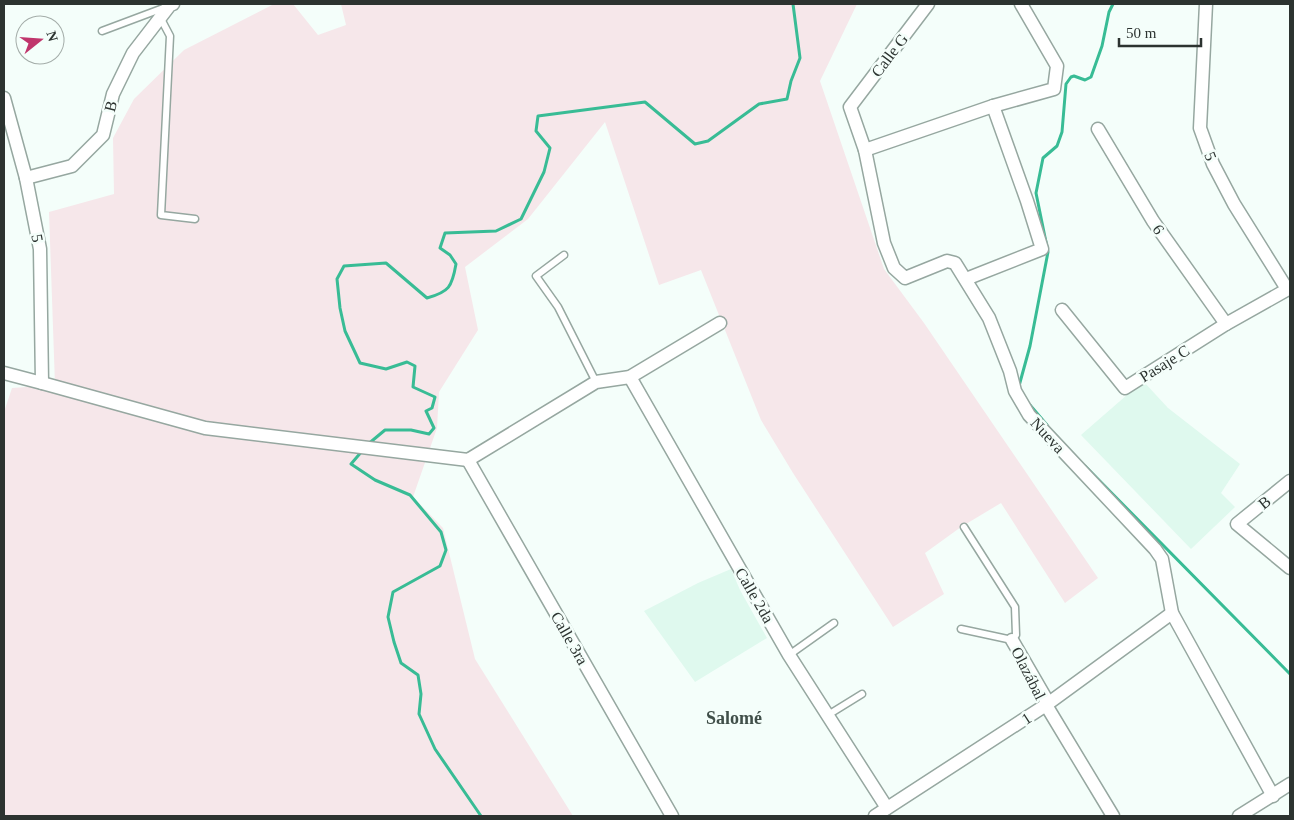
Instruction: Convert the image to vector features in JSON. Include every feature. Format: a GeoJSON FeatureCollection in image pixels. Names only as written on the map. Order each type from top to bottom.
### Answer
{"type":"FeatureCollection","features":[{"type":"Feature","properties":{"kind":"street","name":"Calle G"},"geometry":{"type":"LineString","coordinates":[[850,107],[928,4]]}},
{"type":"Feature","properties":{"kind":"street"},"geometry":{"type":"LineString","coordinates":[[865,150],[993,106],[1054,89],[1057,66],[1021,4]]}},
{"type":"Feature","properties":{"kind":"street","name":"5"},"geometry":{"type":"LineString","coordinates":[[1206,4],[1200,128],[1214,164],[1234,204],[1289,288]]}},
{"type":"Feature","properties":{"kind":"street","name":"B"},"geometry":{"type":"LineString","coordinates":[[26,178],[72,166],[103,135],[113,94],[133,52],[160,17],[172,5]]}},
{"type":"Feature","properties":{"kind":"street","name":"5"},"geometry":{"type":"LineString","coordinates":[[4,98],[26,178],[40,249],[42,382]]}},
{"type":"Feature","properties":{"kind":"street"},"geometry":{"type":"LineString","coordinates":[[966,279],[1042,249],[1028,200],[993,106]]}},
{"type":"Feature","properties":{"kind":"street","name":"Nueva"},"geometry":{"type":"LineString","coordinates":[[850,107],[865,150],[884,243],[894,268],[905,278],[947,261],[955,263],[989,318],[1010,371],[1015,391],[1029,415],[1155,549],[1162,559],[1172,613],[1273,796]]}},
{"type":"Feature","properties":{"kind":"street","name":"6"},"geometry":{"type":"LineString","coordinates":[[1098,130],[1153,221],[1226,324]]}},
{"type":"Feature","properties":{"kind":"street","name":"Pasaje C"},"geometry":{"type":"LineString","coordinates":[[1062,310],[1125,388],[1226,324],[1289,288]]}},
{"type":"Feature","properties":{"kind":"street"},"geometry":{"type":"LineString","coordinates":[[4,374],[42,382],[205,428],[468,460],[596,382],[630,377],[720,323]]}},
{"type":"Feature","properties":{"kind":"street","name":"Calle 2da"},"geometry":{"type":"LineString","coordinates":[[630,377],[789,655],[887,808]]}},
{"type":"Feature","properties":{"kind":"street","name":"Calle 3ra"},"geometry":{"type":"LineString","coordinates":[[468,460],[672,816]]}},
{"type":"Feature","properties":{"kind":"street","name":"B"},"geometry":{"type":"LineString","coordinates":[[1290,481],[1237,524],[1290,568]]}},
{"type":"Feature","properties":{"kind":"street","name":"1"},"geometry":{"type":"LineString","coordinates":[[875,816],[1046,705],[1172,613]]}},
{"type":"Feature","properties":{"kind":"street","name":"Olazábal"},"geometry":{"type":"LineString","coordinates":[[1012,640],[1044,697],[1046,705],[1113,816]]}},
{"type":"Feature","properties":{"kind":"street"},"geometry":{"type":"LineString","coordinates":[[1239,816],[1290,784]]}},
{"type":"Feature","properties":{"kind":"lane"},"geometry":{"type":"LineString","coordinates":[[102,31],[172,5]]}},
{"type":"Feature","properties":{"kind":"lane"},"geometry":{"type":"LineString","coordinates":[[160,17],[170,36],[161,215],[195,219]]}},
{"type":"Feature","properties":{"kind":"lane"},"geometry":{"type":"LineString","coordinates":[[564,255],[536,276],[558,307],[596,382]]}},
{"type":"Feature","properties":{"kind":"lane","name":"Olazábal"},"geometry":{"type":"LineString","coordinates":[[964,527],[1016,607],[1016,635],[1012,640]]}},
{"type":"Feature","properties":{"kind":"lane"},"geometry":{"type":"LineString","coordinates":[[789,655],[834,623]]}},
{"type":"Feature","properties":{"kind":"lane"},"geometry":{"type":"LineString","coordinates":[[962,629],[1012,640]]}},
{"type":"Feature","properties":{"kind":"lane"},"geometry":{"type":"LineString","coordinates":[[828,715],[862,694]]}},
{"type":"Feature","properties":{"kind":"shaded area"},"geometry":{"type":"Polygon","coordinates":[[[274,4],[293,4],[318,35],[346,25],[341,4],[857,4],[820,81],[884,269],[924,323],[1098,578],[1065,603],[1001,503],[961,527],[925,553],[944,594],[893,627],[793,473],[761,420],[701,270],[659,285],[605,122],[528,219],[465,267],[478,330],[439,392],[437,428],[413,497],[443,528],[475,659],[573,816],[4,816],[4,412],[12,388],[55,385],[49,212],[114,194],[113,138],[134,99],[184,50],[274,4]]]}},
{"type":"Feature","properties":{"kind":"shaded area"},"geometry":{"type":"Polygon","coordinates":[[[1143,381],[1168,408],[1240,464],[1221,493],[1235,507],[1191,549],[1081,435],[1143,381]]]}},
{"type":"Feature","properties":{"kind":"shaded area"},"geometry":{"type":"Polygon","coordinates":[[[731,569],[740,590],[767,638],[695,682],[644,611],[698,583],[731,569]]]}},
{"type":"Feature","properties":{"kind":"waterway"},"geometry":{"type":"LineString","coordinates":[[367,445],[385,430],[411,430],[429,434],[434,428],[426,411],[432,408],[435,397],[413,387],[415,366],[407,362],[386,369],[360,363],[345,331],[340,308],[337,279],[344,266],[386,263],[427,298],[445,291],[451,283],[456,264],[450,255],[440,248],[445,233],[496,231],[521,219],[544,172],[550,148],[536,131],[538,116],[645,102],[695,144],[708,141],[759,104],[787,99],[791,81],[800,58],[793,4]]}},
{"type":"Feature","properties":{"kind":"waterway"},"geometry":{"type":"LineString","coordinates":[[1019,386],[1030,346],[1048,252],[1036,193],[1043,158],[1057,146],[1062,132],[1066,84],[1074,76],[1085,80],[1091,77],[1102,46],[1109,12],[1113,4]]}},
{"type":"Feature","properties":{"kind":"waterway"},"geometry":{"type":"LineString","coordinates":[[1030,405],[1047,425]]}},
{"type":"Feature","properties":{"kind":"waterway"},"geometry":{"type":"LineString","coordinates":[[363,450],[351,464],[375,480],[410,495],[441,532],[446,550],[440,566],[393,592],[388,617],[401,663],[418,675],[421,694],[419,714],[435,749],[481,816]]}},
{"type":"Feature","properties":{"kind":"waterway"},"geometry":{"type":"LineString","coordinates":[[1085,466],[1290,674]]}},
{"type":"Feature","properties":{"kind":"district","name":"Salomé"},"geometry":{"type":"Point","coordinates":[734,718]}}]}
